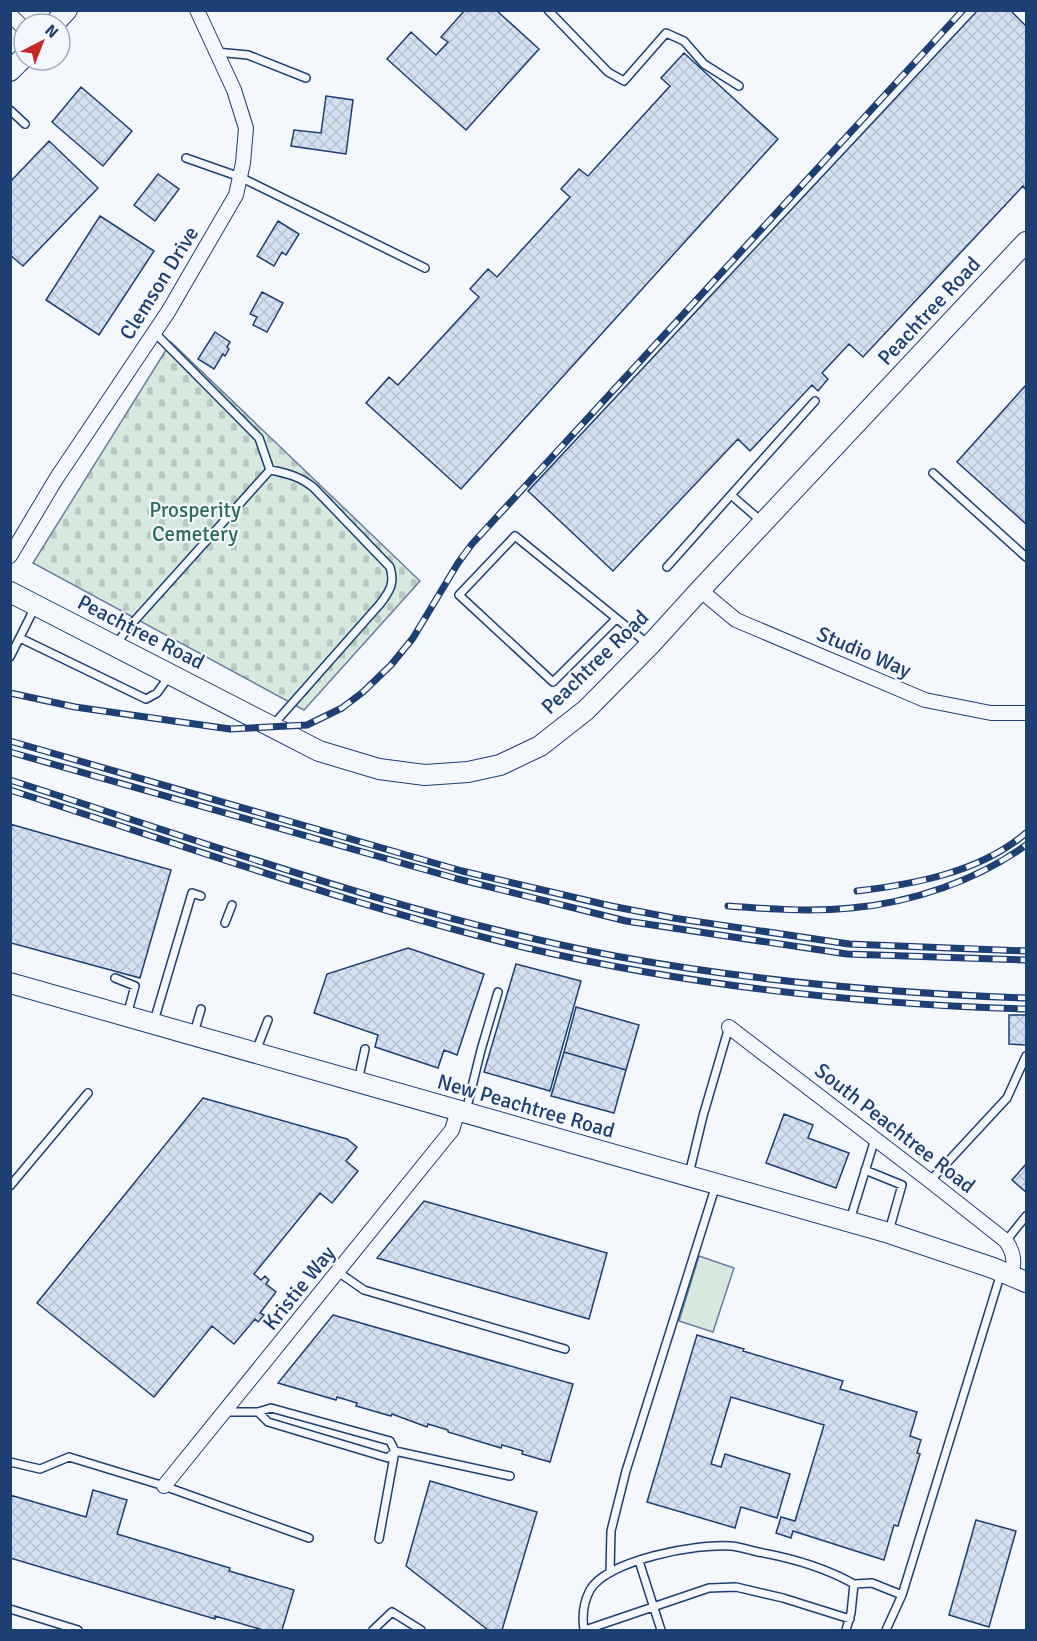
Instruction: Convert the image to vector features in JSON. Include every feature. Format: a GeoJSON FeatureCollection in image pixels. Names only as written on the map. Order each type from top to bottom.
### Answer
{"type":"FeatureCollection","features":[{"type":"Feature","properties":{"kind":"street","name":"Clemson Drive"},"geometry":{"type":"LineString","coordinates":[[10,556],[56,479],[154,332],[236,195],[246,128],[234,90],[197,10]]}},
{"type":"Feature","properties":{"kind":"street","name":"Peachtree Road"},"geometry":{"type":"LineString","coordinates":[[10,592],[116,645],[271,728],[320,751],[379,769],[425,775],[468,772],[500,765],[540,746],[586,710],[650,645],[1026,242]]}},
{"type":"Feature","properties":{"kind":"street","name":"Studio Way"},"geometry":{"type":"LineString","coordinates":[[700,590],[736,620],[925,700],[991,713],[1026,713]]}},
{"type":"Feature","properties":{"kind":"street","name":"New Peachtree Road"},"geometry":{"type":"LineString","coordinates":[[10,983],[889,1233],[1013,1276]]}},
{"type":"Feature","properties":{"kind":"street","name":"South Peachtree Road"},"geometry":{"type":"LineString","coordinates":[[729,1027],[1006,1241]]}},
{"type":"Feature","properties":{"kind":"street","name":"Kristie Way"},"geometry":{"type":"LineString","coordinates":[[164,1486],[452,1130],[462,1112]]}},
{"type":"Feature","properties":{"kind":"street"},"geometry":{"type":"LineString","coordinates":[[1006,1241],[1012,1250],[1013,1276]]}},
{"type":"Feature","properties":{"kind":"lane"},"geometry":{"type":"LineString","coordinates":[[548,10],[608,72],[624,81],[666,33],[684,40],[704,64],[738,86]]}},
{"type":"Feature","properties":{"kind":"lane"},"geometry":{"type":"LineString","coordinates":[[216,52],[248,55],[306,78]]}},
{"type":"Feature","properties":{"kind":"lane"},"geometry":{"type":"LineString","coordinates":[[10,110],[25,124]]}},
{"type":"Feature","properties":{"kind":"lane"},"geometry":{"type":"LineString","coordinates":[[186,158],[240,177],[425,268]]}},
{"type":"Feature","properties":{"kind":"lane"},"geometry":{"type":"LineString","coordinates":[[154,332],[259,438],[270,470]]}},
{"type":"Feature","properties":{"kind":"lane"},"geometry":{"type":"LineString","coordinates":[[667,567],[815,401]]}},
{"type":"Feature","properties":{"kind":"lane"},"geometry":{"type":"LineString","coordinates":[[116,645],[128,628],[270,470]]}},
{"type":"Feature","properties":{"kind":"lane"},"geometry":{"type":"LineString","coordinates":[[270,470],[288,473],[304,480],[314,488],[390,567],[394,579],[390,592],[271,728]]}},
{"type":"Feature","properties":{"kind":"lane"},"geometry":{"type":"LineString","coordinates":[[933,473],[1026,557]]}},
{"type":"Feature","properties":{"kind":"lane"},"geometry":{"type":"LineString","coordinates":[[731,495],[763,523]]}},
{"type":"Feature","properties":{"kind":"lane"},"geometry":{"type":"LineString","coordinates":[[616,619],[553,682],[459,595],[515,536],[650,645]]}},
{"type":"Feature","properties":{"kind":"lane"},"geometry":{"type":"LineString","coordinates":[[10,657],[37,605]]}},
{"type":"Feature","properties":{"kind":"lane"},"geometry":{"type":"LineString","coordinates":[[20,638],[146,699],[157,693],[170,674]]}},
{"type":"Feature","properties":{"kind":"lane"},"geometry":{"type":"LineString","coordinates":[[153,1024],[192,892],[201,896]]}},
{"type":"Feature","properties":{"kind":"lane"},"geometry":{"type":"LineString","coordinates":[[225,923],[232,905]]}},
{"type":"Feature","properties":{"kind":"lane"},"geometry":{"type":"LineString","coordinates":[[115,978],[135,986],[127,1016]]}},
{"type":"Feature","properties":{"kind":"lane"},"geometry":{"type":"LineString","coordinates":[[462,1112],[498,992]]}},
{"type":"Feature","properties":{"kind":"lane"},"geometry":{"type":"LineString","coordinates":[[193,1035],[201,1010]]}},
{"type":"Feature","properties":{"kind":"lane"},"geometry":{"type":"LineString","coordinates":[[255,1053],[268,1020]]}},
{"type":"Feature","properties":{"kind":"lane"},"geometry":{"type":"LineString","coordinates":[[689,1177],[703,1116],[729,1027]]}},
{"type":"Feature","properties":{"kind":"lane"},"geometry":{"type":"LineString","coordinates":[[357,1082],[365,1049]]}},
{"type":"Feature","properties":{"kind":"lane"},"geometry":{"type":"LineString","coordinates":[[930,1181],[1007,1098],[1026,1056]]}},
{"type":"Feature","properties":{"kind":"lane"},"geometry":{"type":"LineString","coordinates":[[10,1186],[88,1093]]}},
{"type":"Feature","properties":{"kind":"lane"},"geometry":{"type":"LineString","coordinates":[[849,1222],[875,1139]]}},
{"type":"Feature","properties":{"kind":"lane"},"geometry":{"type":"LineString","coordinates":[[866,1170],[902,1185],[889,1233]]}},
{"type":"Feature","properties":{"kind":"lane"},"geometry":{"type":"LineString","coordinates":[[610,1572],[611,1531],[626,1471],[716,1184]]}},
{"type":"Feature","properties":{"kind":"lane"},"geometry":{"type":"LineString","coordinates":[[1006,1241],[1026,1216]]}},
{"type":"Feature","properties":{"kind":"lane"},"geometry":{"type":"LineString","coordinates":[[338,1272],[364,1290],[564,1349]]}},
{"type":"Feature","properties":{"kind":"lane"},"geometry":{"type":"LineString","coordinates":[[886,1630],[902,1595],[1013,1276]]}},
{"type":"Feature","properties":{"kind":"lane"},"geometry":{"type":"LineString","coordinates":[[225,1412],[258,1412],[271,1408],[390,1441],[395,1451],[379,1539]]}},
{"type":"Feature","properties":{"kind":"lane"},"geometry":{"type":"LineString","coordinates":[[258,1412],[268,1422],[388,1458],[395,1451]]}},
{"type":"Feature","properties":{"kind":"lane"},"geometry":{"type":"LineString","coordinates":[[395,1451],[510,1476]]}},
{"type":"Feature","properties":{"kind":"lane"},"geometry":{"type":"LineString","coordinates":[[10,1462],[40,1469],[69,1457],[164,1486],[309,1538]]}},
{"type":"Feature","properties":{"kind":"lane"},"geometry":{"type":"LineString","coordinates":[[849,1619],[783,1598],[736,1587],[709,1588],[585,1630],[581,1615],[590,1589],[610,1572],[671,1550],[730,1546],[798,1560],[839,1575],[854,1584],[872,1583],[902,1595]]}},
{"type":"Feature","properties":{"kind":"lane"},"geometry":{"type":"LineString","coordinates":[[639,1561],[661,1630]]}},
{"type":"Feature","properties":{"kind":"lane"},"geometry":{"type":"LineString","coordinates":[[846,1630],[854,1584]]}},
{"type":"Feature","properties":{"kind":"lane"},"geometry":{"type":"LineString","coordinates":[[10,1609],[78,1630]]}},
{"type":"Feature","properties":{"kind":"lane"},"geometry":{"type":"LineString","coordinates":[[374,1630],[392,1612],[421,1630]]}},
{"type":"Feature","properties":{"kind":"green space","name":"Prosperity Cemetery"},"geometry":{"type":"Polygon","coordinates":[[[171,342],[420,581],[304,710],[33,563],[171,342]]]}},
{"type":"Feature","properties":{"kind":"green space"},"geometry":{"type":"Polygon","coordinates":[[[699,1256],[734,1268],[713,1332],[679,1321],[699,1256]]]}},
{"type":"Feature","properties":{"kind":"building"},"geometry":{"type":"Polygon","coordinates":[[[465,10],[496,10],[539,49],[466,130],[387,59],[411,32],[436,55],[448,42],[441,37],[465,10]]]}},
{"type":"Feature","properties":{"kind":"building"},"geometry":{"type":"Polygon","coordinates":[[[978,10],[1010,10],[1026,26],[1026,190],[1023,186],[863,357],[849,344],[822,373],[828,379],[818,391],[812,385],[750,451],[738,439],[613,571],[528,491],[978,10]]]}},
{"type":"Feature","properties":{"kind":"building"},"geometry":{"type":"Polygon","coordinates":[[[684,53],[778,139],[461,489],[366,403],[389,377],[398,385],[479,297],[470,289],[488,269],[497,277],[570,197],[561,189],[579,169],[588,176],[670,86],[661,78],[684,53]]]}},
{"type":"Feature","properties":{"kind":"building"},"geometry":{"type":"Polygon","coordinates":[[[81,87],[132,131],[103,166],[52,122],[81,87]]]}},
{"type":"Feature","properties":{"kind":"building"},"geometry":{"type":"Polygon","coordinates":[[[326,96],[353,100],[346,154],[291,146],[294,130],[321,133],[326,96]]]}},
{"type":"Feature","properties":{"kind":"building"},"geometry":{"type":"Polygon","coordinates":[[[49,141],[98,188],[23,266],[10,255],[10,182],[49,141]]]}},
{"type":"Feature","properties":{"kind":"building"},"geometry":{"type":"Polygon","coordinates":[[[158,174],[179,189],[155,221],[134,205],[158,174]]]}},
{"type":"Feature","properties":{"kind":"building"},"geometry":{"type":"Polygon","coordinates":[[[100,216],[154,251],[99,335],[46,300],[100,216]]]}},
{"type":"Feature","properties":{"kind":"building"},"geometry":{"type":"Polygon","coordinates":[[[278,221],[299,234],[286,255],[282,252],[274,266],[257,256],[278,221]]]}},
{"type":"Feature","properties":{"kind":"building"},"geometry":{"type":"Polygon","coordinates":[[[262,292],[283,303],[267,332],[253,325],[257,317],[250,314],[262,292]]]}},
{"type":"Feature","properties":{"kind":"building"},"geometry":{"type":"Polygon","coordinates":[[[215,332],[230,342],[225,356],[223,354],[214,369],[198,359],[215,332]]]}},
{"type":"Feature","properties":{"kind":"building"},"geometry":{"type":"Polygon","coordinates":[[[1026,385],[1026,524],[957,462],[1026,385]]]}},
{"type":"Feature","properties":{"kind":"building"},"geometry":{"type":"Polygon","coordinates":[[[10,824],[171,870],[140,978],[11,943],[10,824]]]}},
{"type":"Feature","properties":{"kind":"building"},"geometry":{"type":"Polygon","coordinates":[[[408,948],[484,974],[457,1055],[444,1050],[438,1068],[375,1047],[378,1035],[314,1013],[327,974],[408,948]]]}},
{"type":"Feature","properties":{"kind":"building"},"geometry":{"type":"Polygon","coordinates":[[[516,964],[581,981],[550,1091],[484,1072],[516,964]]]}},
{"type":"Feature","properties":{"kind":"building"},"geometry":{"type":"Polygon","coordinates":[[[576,1007],[639,1025],[626,1070],[564,1052],[576,1007]]]}},
{"type":"Feature","properties":{"kind":"building"},"geometry":{"type":"Polygon","coordinates":[[[1009,1015],[1026,1015],[1026,1045],[1009,1044],[1009,1015]]]}},
{"type":"Feature","properties":{"kind":"building"},"geometry":{"type":"Polygon","coordinates":[[[564,1052],[626,1070],[614,1113],[551,1096],[564,1052]]]}},
{"type":"Feature","properties":{"kind":"building"},"geometry":{"type":"Polygon","coordinates":[[[203,1098],[347,1139],[357,1147],[346,1161],[358,1171],[332,1203],[320,1193],[254,1274],[261,1280],[265,1276],[269,1280],[266,1284],[276,1292],[260,1313],[264,1315],[258,1322],[255,1319],[234,1344],[212,1326],[154,1397],[37,1303],[203,1098]]]}},
{"type":"Feature","properties":{"kind":"building"},"geometry":{"type":"Polygon","coordinates":[[[784,1114],[813,1125],[808,1138],[849,1153],[836,1188],[766,1163],[784,1114]]]}},
{"type":"Feature","properties":{"kind":"building"},"geometry":{"type":"Polygon","coordinates":[[[1026,1164],[1026,1192],[1012,1180],[1026,1164]]]}},
{"type":"Feature","properties":{"kind":"building"},"geometry":{"type":"Polygon","coordinates":[[[424,1201],[607,1253],[589,1319],[377,1258],[424,1201]]]}},
{"type":"Feature","properties":{"kind":"building"},"geometry":{"type":"Polygon","coordinates":[[[333,1315],[573,1384],[550,1462],[522,1454],[523,1451],[502,1445],[501,1448],[428,1424],[427,1427],[392,1414],[391,1416],[356,1406],[357,1403],[337,1397],[336,1400],[278,1383],[333,1315]]]}},
{"type":"Feature","properties":{"kind":"building"},"geometry":{"type":"Polygon","coordinates":[[[697,1335],[843,1381],[840,1389],[917,1412],[910,1436],[921,1440],[917,1453],[920,1454],[898,1526],[894,1525],[884,1560],[793,1531],[791,1538],[776,1533],[781,1517],[795,1521],[824,1425],[731,1397],[711,1464],[721,1467],[725,1454],[790,1474],[777,1518],[741,1507],[735,1528],[647,1502],[697,1335]]]}},
{"type":"Feature","properties":{"kind":"building"},"geometry":{"type":"Polygon","coordinates":[[[430,1481],[537,1512],[502,1630],[488,1630],[406,1566],[430,1481]]]}},
{"type":"Feature","properties":{"kind":"building"},"geometry":{"type":"Polygon","coordinates":[[[93,1490],[127,1500],[117,1534],[294,1590],[282,1630],[263,1630],[215,1616],[215,1619],[10,1558],[10,1495],[86,1517],[93,1490]]]}},
{"type":"Feature","properties":{"kind":"building"},"geometry":{"type":"Polygon","coordinates":[[[976,1520],[1016,1531],[989,1627],[949,1615],[976,1520]]]}},
{"type":"Feature","properties":{"kind":"railway"},"geometry":{"type":"LineString","coordinates":[[10,693],[75,707],[230,729],[307,725],[342,708],[363,692],[391,665],[413,638],[472,544],[963,10]]}},
{"type":"Feature","properties":{"kind":"railway"},"geometry":{"type":"LineString","coordinates":[[10,741],[462,871],[611,906],[673,918],[849,944],[1026,951]]}},
{"type":"Feature","properties":{"kind":"railway"},"geometry":{"type":"LineString","coordinates":[[10,752],[458,879],[626,921],[847,954],[1026,960]]}},
{"type":"Feature","properties":{"kind":"railway"},"geometry":{"type":"LineString","coordinates":[[10,780],[310,877],[386,900],[538,940],[666,965],[768,979],[923,993],[1026,998]]}},
{"type":"Feature","properties":{"kind":"railway"},"geometry":{"type":"LineString","coordinates":[[10,790],[332,894],[527,948],[651,973],[775,991],[901,1003],[1026,1009]]}},
{"type":"Feature","properties":{"kind":"railway"},"geometry":{"type":"LineString","coordinates":[[857,891],[924,880],[968,867],[988,858],[1026,833]]}},
{"type":"Feature","properties":{"kind":"railway"},"geometry":{"type":"LineString","coordinates":[[728,906],[820,910],[897,901],[965,879],[1007,858],[1026,845]]}}]}
